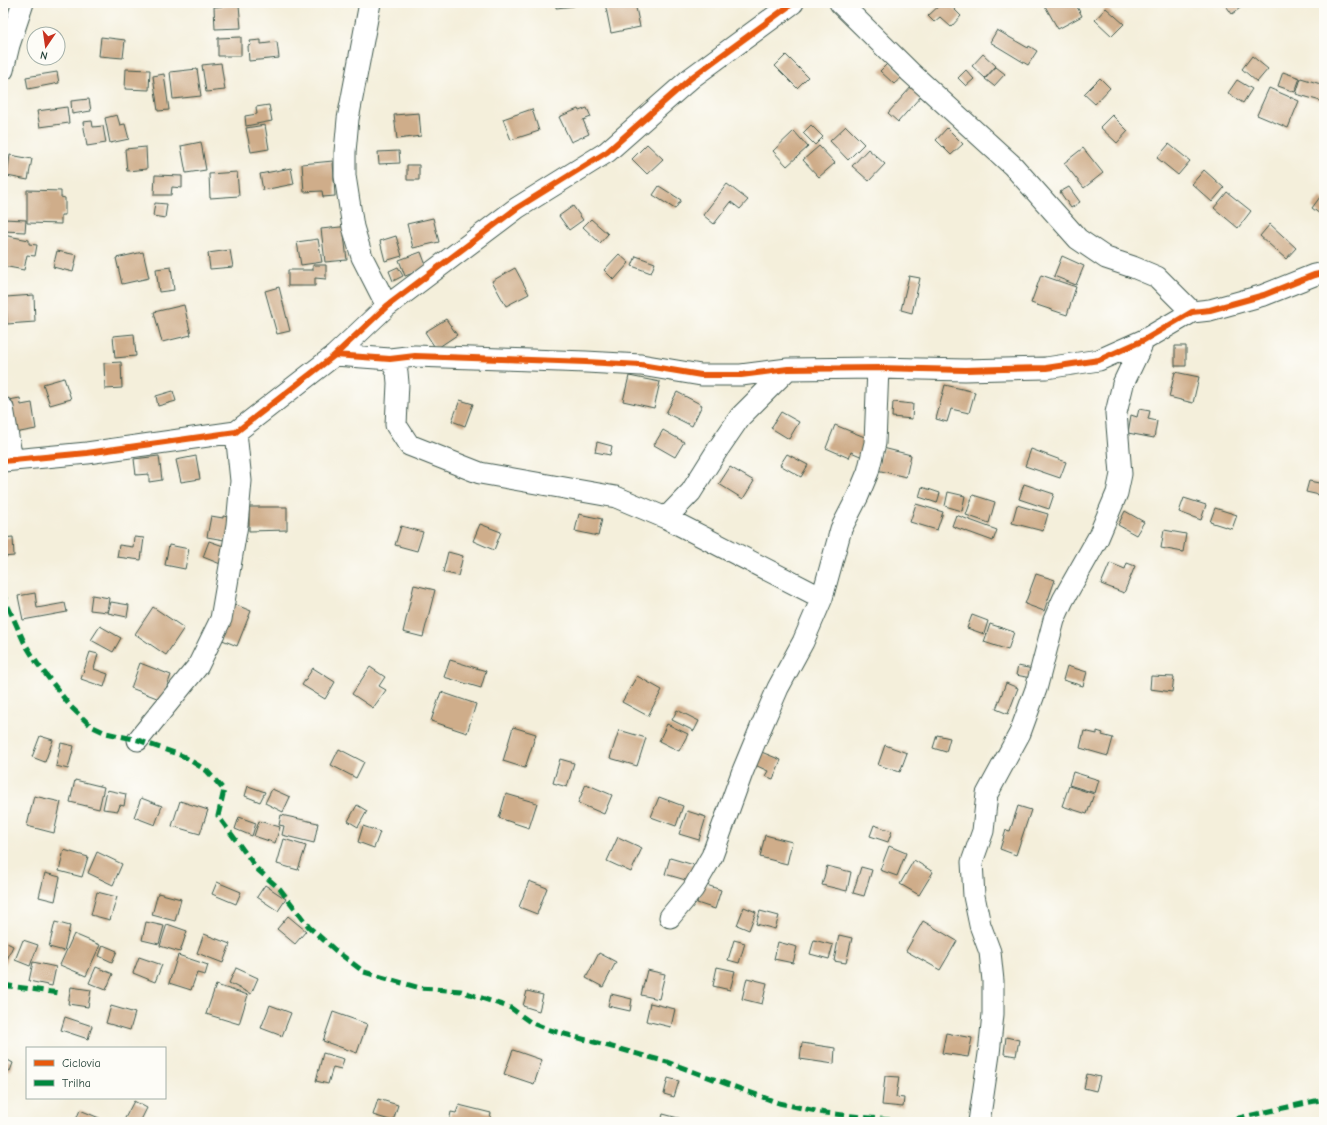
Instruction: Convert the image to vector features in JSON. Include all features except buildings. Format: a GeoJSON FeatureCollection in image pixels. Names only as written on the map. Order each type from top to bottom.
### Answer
{"type":"FeatureCollection","features":[{"type":"Feature","properties":{"kind":"street"},"geometry":{"type":"LineString","coordinates":[[3,70],[9,45],[24,3]]}},
{"type":"Feature","properties":{"kind":"street"},"geometry":{"type":"LineString","coordinates":[[370,3],[348,119],[345,152],[345,176],[353,227],[362,257],[387,306]]}},
{"type":"Feature","properties":{"kind":"street"},"geometry":{"type":"LineString","coordinates":[[3,408],[8,460],[87,452],[236,432],[335,355],[387,306],[517,208],[607,152],[691,78],[793,3]]}},
{"type":"Feature","properties":{"kind":"street"},"geometry":{"type":"LineString","coordinates":[[840,3],[910,72],[1014,166],[1078,239],[1106,258],[1133,267],[1157,278],[1192,312]]}},
{"type":"Feature","properties":{"kind":"street"},"geometry":{"type":"LineString","coordinates":[[335,355],[390,359],[415,356],[641,365],[701,375],[741,375],[788,369],[878,368],[965,370],[1046,368],[1099,360],[1144,340],[1192,312],[1210,310],[1264,295],[1314,275],[1324,273]]}},
{"type":"Feature","properties":{"kind":"street"},"geometry":{"type":"LineString","coordinates":[[979,1122],[990,1054],[993,1014],[993,981],[990,952],[980,924],[974,896],[972,862],[982,831],[987,794],[1020,733],[1036,689],[1054,620],[1063,600],[1098,538],[1117,493],[1121,474],[1116,413],[1122,384],[1144,340]]}},
{"type":"Feature","properties":{"kind":"street"},"geometry":{"type":"LineString","coordinates":[[390,359],[397,372],[398,383],[396,425],[409,444],[480,473],[616,497],[666,518],[822,598]]}},
{"type":"Feature","properties":{"kind":"street"},"geometry":{"type":"LineString","coordinates":[[670,917],[693,890],[712,856],[742,773],[762,724],[778,688],[803,642],[822,598],[841,529],[858,496],[868,472],[875,443],[878,368]]}},
{"type":"Feature","properties":{"kind":"street"},"geometry":{"type":"LineString","coordinates":[[666,518],[691,492],[740,416],[788,369]]}},
{"type":"Feature","properties":{"kind":"street"},"geometry":{"type":"LineString","coordinates":[[138,740],[198,666],[221,619],[237,526],[241,481],[236,432]]}},
{"type":"Feature","properties":{"kind":"marked path"},"geometry":{"type":"LineString","coordinates":[[3,592],[24,642],[37,663],[71,707],[91,726],[106,733],[138,740],[183,756],[207,771],[224,790],[218,816],[258,870],[280,889],[309,927],[335,950],[364,972],[420,988],[461,991],[511,1008],[530,1022],[550,1030],[667,1062],[779,1103],[825,1113],[907,1122]]}},
{"type":"Feature","properties":{"kind":"marked path"},"geometry":{"type":"LineString","coordinates":[[3,985],[59,993]]}},
{"type":"Feature","properties":{"kind":"marked path"},"geometry":{"type":"LineString","coordinates":[[1221,1122],[1324,1099]]}},
{"type":"Feature","properties":{"kind":"cycle path"},"geometry":{"type":"LineString","coordinates":[[3,461],[87,453],[236,432],[335,355],[387,306],[517,208],[607,152],[691,78],[793,3]]}},
{"type":"Feature","properties":{"kind":"cycle path"},"geometry":{"type":"LineString","coordinates":[[335,355],[390,359],[415,356],[641,365],[701,375],[741,375],[788,369],[878,368],[965,370],[1046,368],[1099,360],[1144,340],[1192,312],[1210,310],[1264,295],[1314,275],[1324,273]]}}]}
